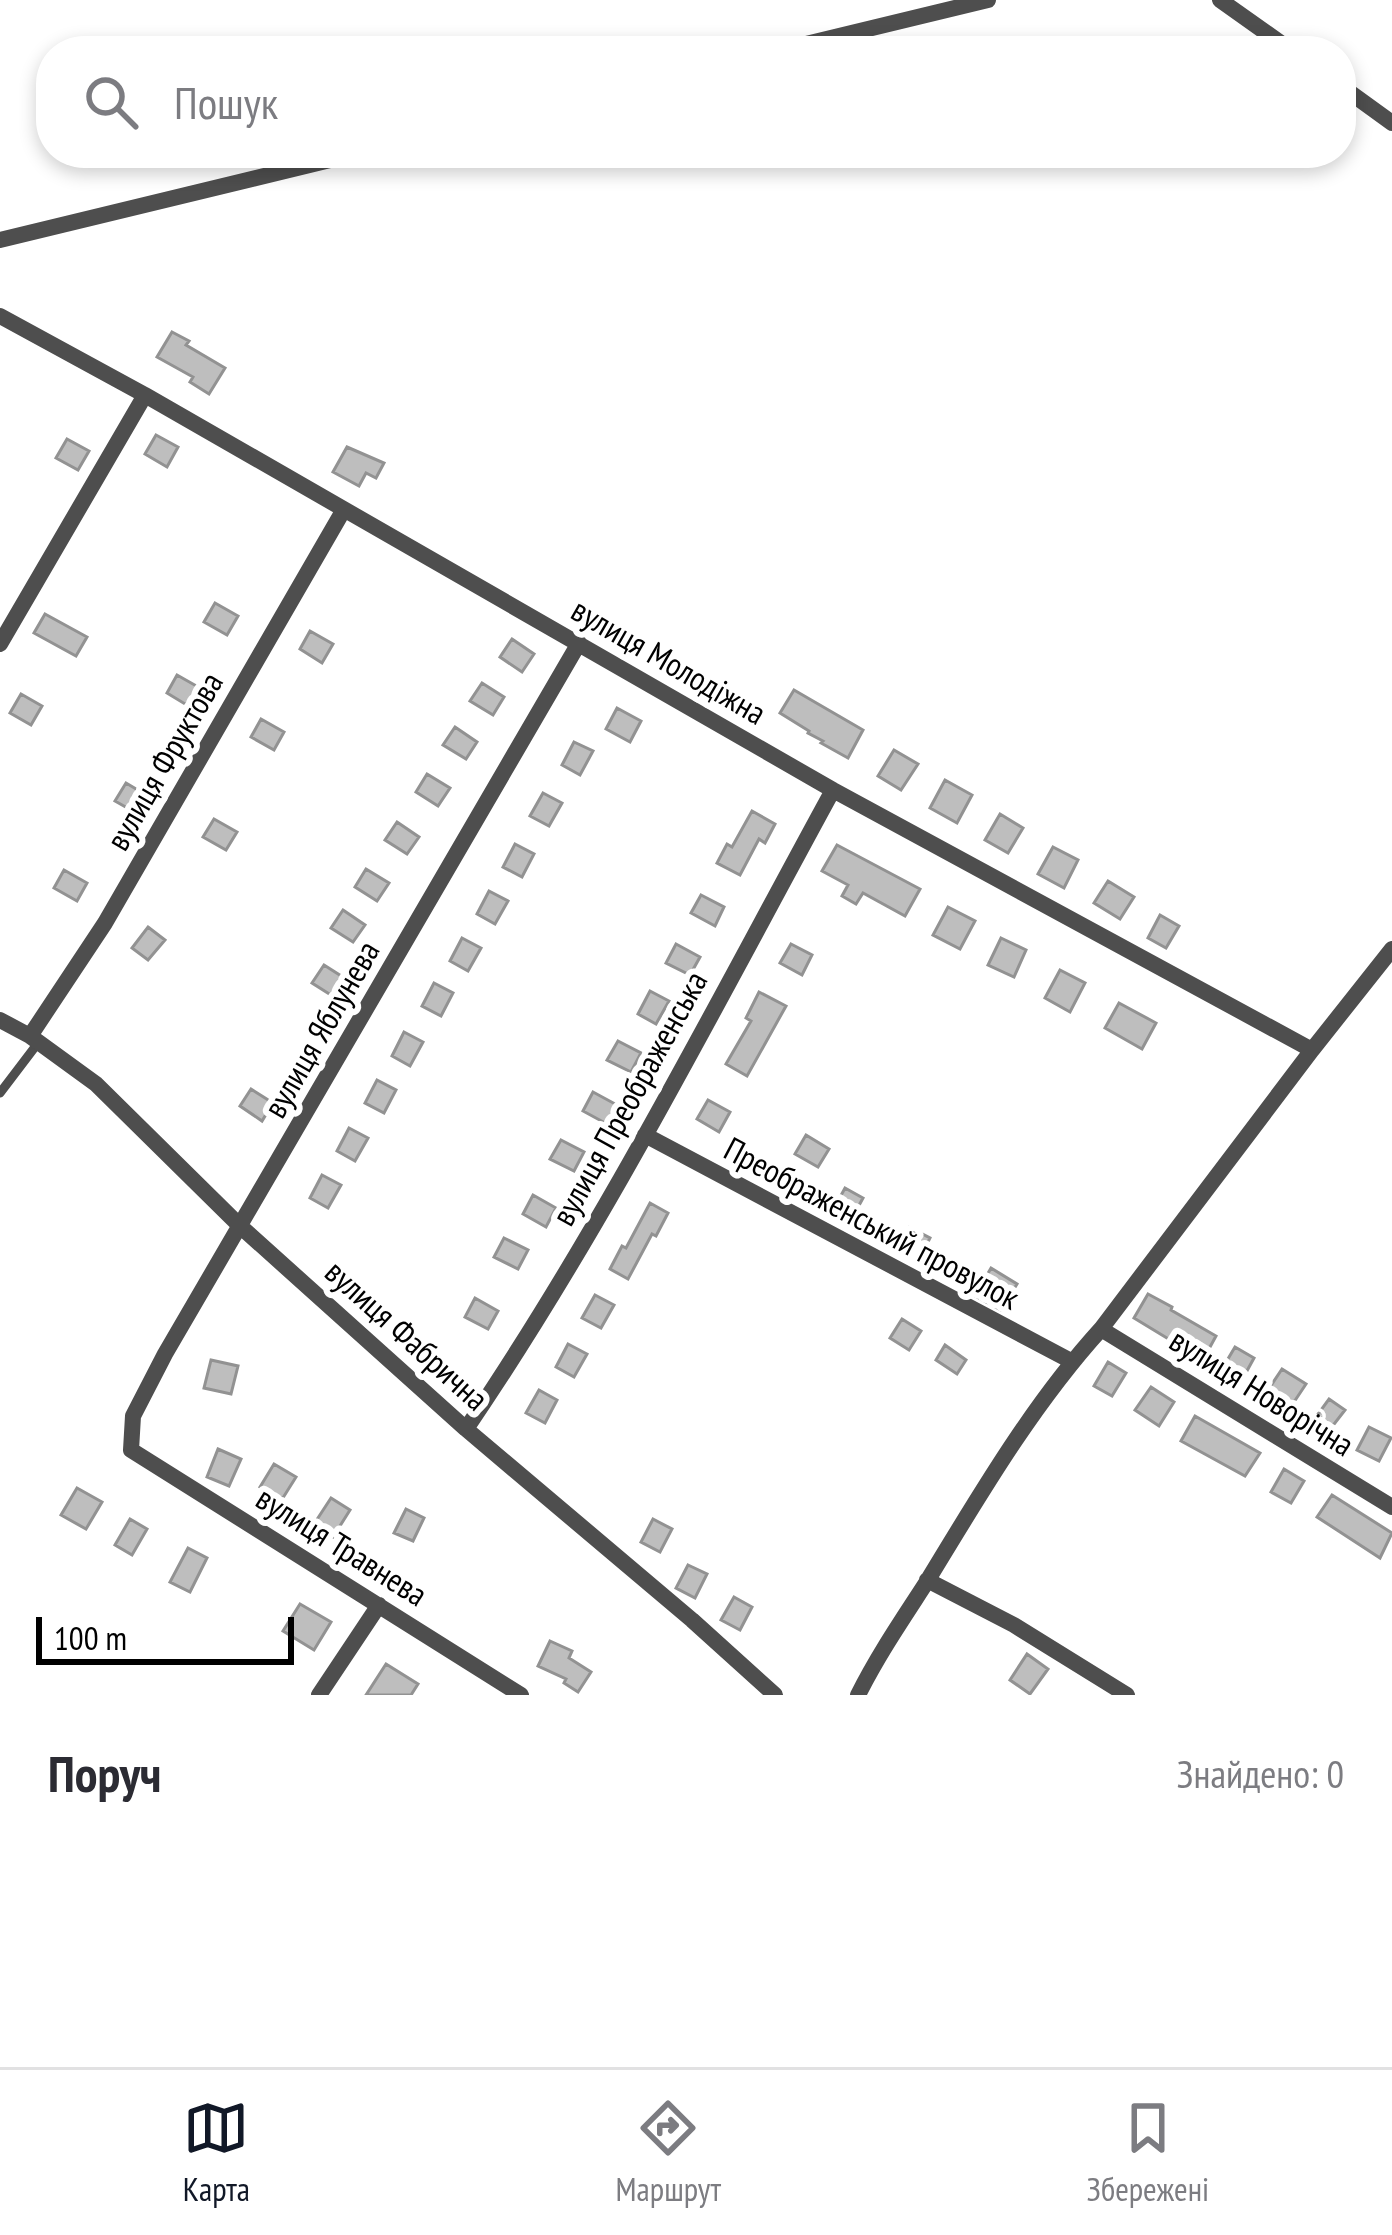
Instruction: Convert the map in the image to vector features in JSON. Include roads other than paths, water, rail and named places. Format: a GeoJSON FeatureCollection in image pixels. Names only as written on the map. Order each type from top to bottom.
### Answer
{"type":"FeatureCollection","features":[{"type":"Feature","properties":{"kind":"street"},"geometry":{"type":"LineString","coordinates":[[839,36],[988,0]]}},
{"type":"Feature","properties":{"kind":"street"},"geometry":{"type":"LineString","coordinates":[[1220,0],[1271,36]]}},
{"type":"Feature","properties":{"kind":"street"},"geometry":{"type":"LineString","coordinates":[[1356,97],[1392,123]]}},
{"type":"Feature","properties":{"kind":"street"},"geometry":{"type":"LineString","coordinates":[[0,240],[297,168]]}},
{"type":"Feature","properties":{"kind":"street","name":"вулиця Молодіжна"},"geometry":{"type":"LineString","coordinates":[[0,316],[833,790],[1312,1050]]}},
{"type":"Feature","properties":{"kind":"street"},"geometry":{"type":"LineString","coordinates":[[0,644],[146,395]]}},
{"type":"Feature","properties":{"kind":"street","name":"вулиця Фруктова"},"geometry":{"type":"LineString","coordinates":[[34,1040],[344,511]]}},
{"type":"Feature","properties":{"kind":"street","name":"вулиця Яблунева"},"geometry":{"type":"LineString","coordinates":[[131,1450],[133,1416],[165,1354],[579,644]]}},
{"type":"Feature","properties":{"kind":"street","name":"вулиця Преображенська"},"geometry":{"type":"LineString","coordinates":[[466,1429],[520,1349],[645,1136],[833,790]]}},
{"type":"Feature","properties":{"kind":"street"},"geometry":{"type":"LineString","coordinates":[[858,1695],[946,1546],[1071,1361],[1101,1329],[1392,949]]}},
{"type":"Feature","properties":{"kind":"street","name":"вулиця Фабрична"},"geometry":{"type":"LineString","coordinates":[[0,1020],[96,1084],[240,1226],[466,1429],[776,1695]]}},
{"type":"Feature","properties":{"kind":"street","name":"Преображенський провулок"},"geometry":{"type":"LineString","coordinates":[[645,1136],[1071,1361]]}},
{"type":"Feature","properties":{"kind":"street","name":"вулиця Новорічна"},"geometry":{"type":"LineString","coordinates":[[1101,1329],[1392,1507]]}},
{"type":"Feature","properties":{"kind":"street","name":"вулиця Травнева"},"geometry":{"type":"LineString","coordinates":[[131,1450],[521,1695]]}},
{"type":"Feature","properties":{"kind":"street"},"geometry":{"type":"LineString","coordinates":[[927,1580],[1014,1625],[1126,1695]]}},
{"type":"Feature","properties":{"kind":"street"},"geometry":{"type":"LineString","coordinates":[[319,1695],[379,1605]]}},
{"type":"Feature","properties":{"kind":"lane"},"geometry":{"type":"LineString","coordinates":[[0,1093],[34,1040]]}}]}
